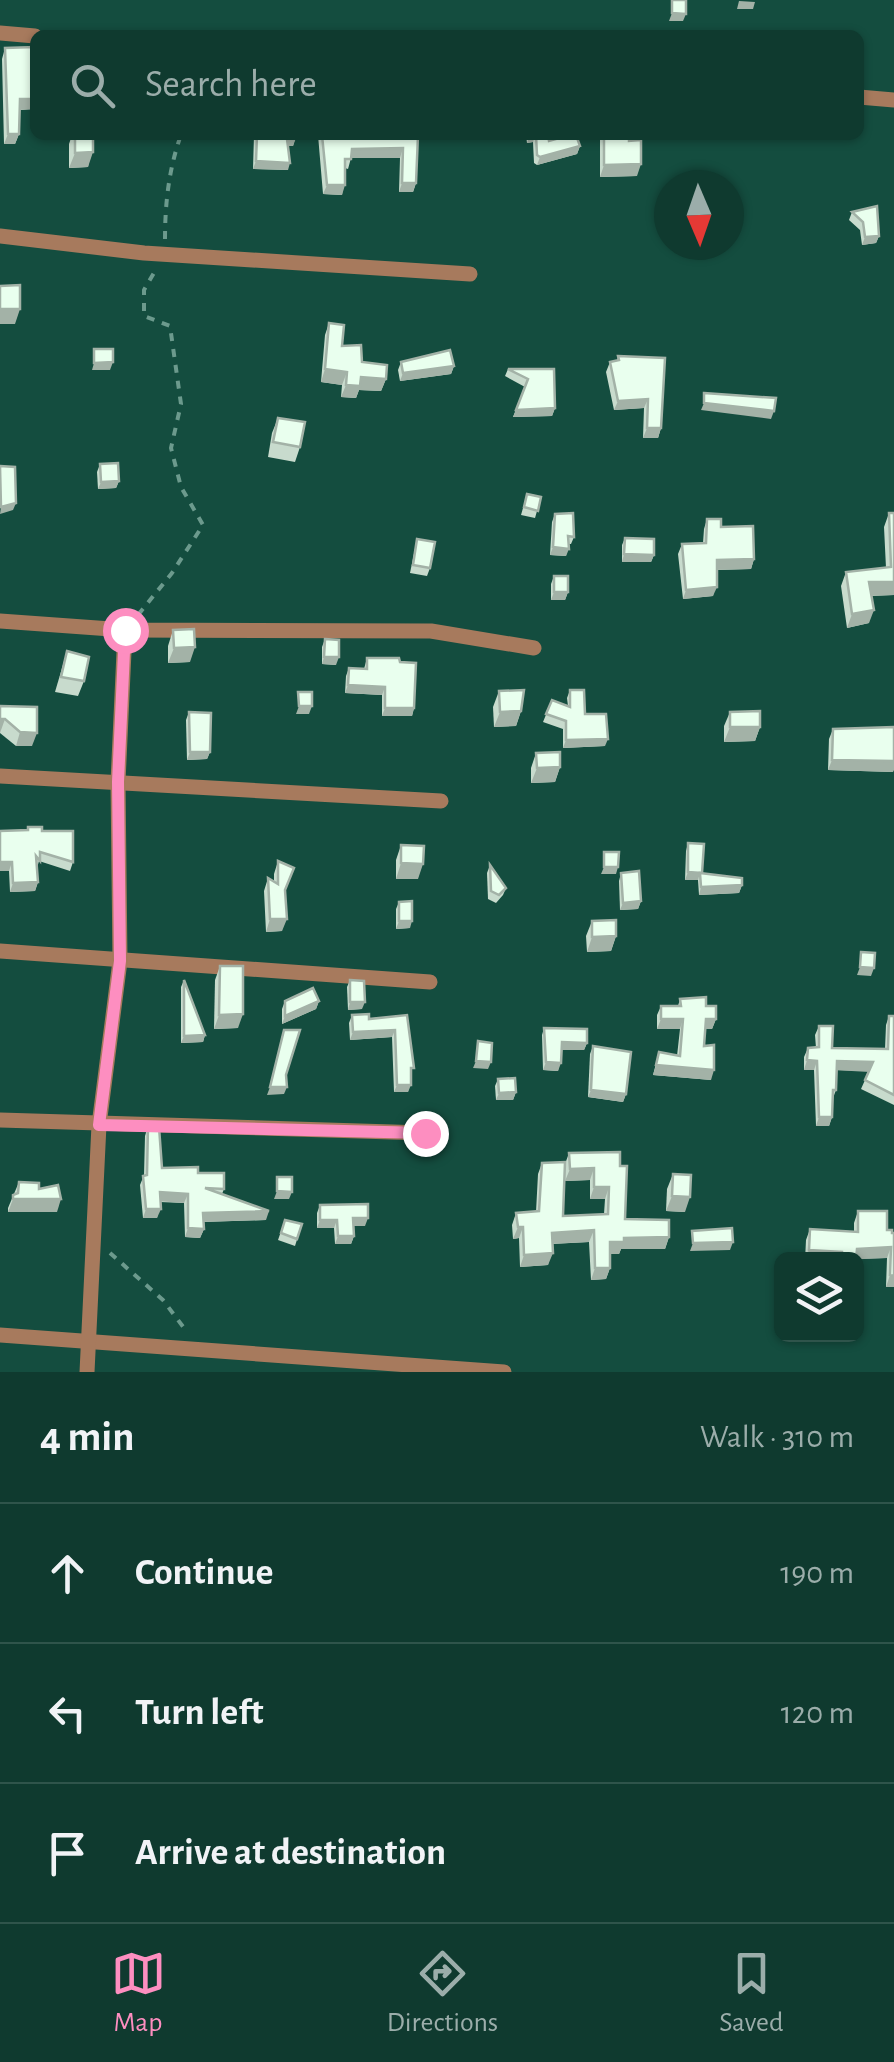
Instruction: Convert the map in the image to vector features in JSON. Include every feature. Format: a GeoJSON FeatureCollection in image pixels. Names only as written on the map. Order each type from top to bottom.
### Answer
{"type":"FeatureCollection","features":[{"type":"Feature","properties":{"kind":"street"},"geometry":{"type":"LineString","coordinates":[[0,33],[30,36]]}},
{"type":"Feature","properties":{"kind":"street"},"geometry":{"type":"LineString","coordinates":[[864,97],[894,100]]}},
{"type":"Feature","properties":{"kind":"street"},"geometry":{"type":"LineString","coordinates":[[0,236],[165,254],[470,274]]}},
{"type":"Feature","properties":{"kind":"street"},"geometry":{"type":"LineString","coordinates":[[0,621],[125,630],[431,631],[534,648]]}},
{"type":"Feature","properties":{"kind":"street"},"geometry":{"type":"LineString","coordinates":[[88,1372],[99,1125],[120,961],[118,782],[125,630]]}},
{"type":"Feature","properties":{"kind":"street"},"geometry":{"type":"LineString","coordinates":[[0,776],[441,801]]}},
{"type":"Feature","properties":{"kind":"street"},"geometry":{"type":"LineString","coordinates":[[0,951],[430,982]]}},
{"type":"Feature","properties":{"kind":"street"},"geometry":{"type":"LineString","coordinates":[[0,1120],[425,1133]]}},
{"type":"Feature","properties":{"kind":"street"},"geometry":{"type":"LineString","coordinates":[[0,1334],[504,1372]]}},
{"type":"Feature","properties":{"kind":"path"},"geometry":{"type":"LineString","coordinates":[[125,630],[172,573],[203,525],[182,487],[171,448],[181,404],[170,326],[144,316],[144,290],[165,254],[165,208],[179,140]]}},
{"type":"Feature","properties":{"kind":"path"},"geometry":{"type":"LineString","coordinates":[[92,1238],[163,1300],[198,1347]]}},
{"type":"Feature","properties":{"kind":"building"},"geometry":{"type":"Polygon","coordinates":[[[672,0],[686,0],[686,14],[672,13],[672,0]]]}},
{"type":"Feature","properties":{"kind":"building"},"geometry":{"type":"Polygon","coordinates":[[[30,47],[30,99],[20,99],[19,134],[8,134],[5,48],[30,47]]]}},
{"type":"Feature","properties":{"kind":"building"},"geometry":{"type":"Polygon","coordinates":[[[75,140],[93,140],[93,152],[75,153],[75,140]]]}},
{"type":"Feature","properties":{"kind":"building"},"geometry":{"type":"Polygon","coordinates":[[[257,140],[287,140],[290,163],[256,161],[257,140]]]}},
{"type":"Feature","properties":{"kind":"building"},"geometry":{"type":"Polygon","coordinates":[[[322,140],[418,140],[416,183],[402,183],[403,148],[352,149],[351,159],[345,159],[345,185],[327,185],[322,140]]]}},
{"type":"Feature","properties":{"kind":"building"},"geometry":{"type":"Polygon","coordinates":[[[536,140],[578,140],[580,146],[540,157],[536,140]]]}},
{"type":"Feature","properties":{"kind":"building"},"geometry":{"type":"Polygon","coordinates":[[[604,140],[641,140],[641,164],[604,165],[604,140]]]}},
{"type":"Feature","properties":{"kind":"building"},"geometry":{"type":"Polygon","coordinates":[[[877,206],[879,236],[865,237],[863,222],[852,212],[877,206]]]}},
{"type":"Feature","properties":{"kind":"building"},"geometry":{"type":"Polygon","coordinates":[[[20,285],[20,309],[0,309],[0,286],[20,285]]]}},
{"type":"Feature","properties":{"kind":"building"},"geometry":{"type":"Polygon","coordinates":[[[329,323],[344,325],[342,346],[361,345],[362,362],[387,365],[386,379],[361,377],[360,386],[346,385],[347,372],[325,369],[329,323]]]}},
{"type":"Feature","properties":{"kind":"building"},"geometry":{"type":"Polygon","coordinates":[[[94,349],[113,349],[113,362],[94,363],[94,349]]]}},
{"type":"Feature","properties":{"kind":"building"},"geometry":{"type":"Polygon","coordinates":[[[450,350],[454,366],[403,373],[401,362],[450,350]]]}},
{"type":"Feature","properties":{"kind":"building"},"geometry":{"type":"Polygon","coordinates":[[[618,356],[665,358],[661,428],[647,428],[648,399],[618,401],[610,362],[619,360],[618,356]]]}},
{"type":"Feature","properties":{"kind":"building"},"geometry":{"type":"Polygon","coordinates":[[[508,369],[554,369],[555,408],[516,410],[528,379],[508,369]]]}},
{"type":"Feature","properties":{"kind":"building"},"geometry":{"type":"Polygon","coordinates":[[[704,393],[776,398],[774,411],[704,403],[704,393]]]}},
{"type":"Feature","properties":{"kind":"building"},"geometry":{"type":"Polygon","coordinates":[[[278,418],[305,422],[300,447],[273,442],[278,418]]]}},
{"type":"Feature","properties":{"kind":"building"},"geometry":{"type":"Polygon","coordinates":[[[118,463],[119,481],[101,482],[100,464],[118,463]]]}},
{"type":"Feature","properties":{"kind":"building"},"geometry":{"type":"Polygon","coordinates":[[[0,466],[15,467],[16,503],[1,507],[0,466]]]}},
{"type":"Feature","properties":{"kind":"building"},"geometry":{"type":"Polygon","coordinates":[[[527,494],[541,497],[538,511],[524,507],[527,494]]]}},
{"type":"Feature","properties":{"kind":"building"},"geometry":{"type":"Polygon","coordinates":[[[573,513],[574,537],[568,536],[569,549],[553,547],[555,514],[573,513]]]}},
{"type":"Feature","properties":{"kind":"building"},"geometry":{"type":"Polygon","coordinates":[[[889,513],[894,513],[894,582],[869,582],[874,610],[852,614],[846,572],[891,567],[889,513]]]}},
{"type":"Feature","properties":{"kind":"building"},"geometry":{"type":"Polygon","coordinates":[[[707,519],[721,519],[721,527],[753,526],[754,559],[717,560],[717,587],[686,590],[682,544],[706,543],[707,519]]]}},
{"type":"Feature","properties":{"kind":"building"},"geometry":{"type":"Polygon","coordinates":[[[625,538],[654,539],[654,555],[624,554],[625,538]]]}},
{"type":"Feature","properties":{"kind":"building"},"geometry":{"type":"Polygon","coordinates":[[[417,539],[435,542],[430,568],[413,565],[417,539]]]}},
{"type":"Feature","properties":{"kind":"building"},"geometry":{"type":"Polygon","coordinates":[[[554,576],[568,576],[568,592],[554,592],[554,576]]]}},
{"type":"Feature","properties":{"kind":"building"},"geometry":{"type":"Polygon","coordinates":[[[194,629],[195,647],[174,648],[173,630],[194,629]]]}},
{"type":"Feature","properties":{"kind":"building"},"geometry":{"type":"Polygon","coordinates":[[[325,639],[339,640],[339,657],[324,657],[325,639]]]}},
{"type":"Feature","properties":{"kind":"building"},"geometry":{"type":"Polygon","coordinates":[[[67,651],[89,657],[84,681],[61,677],[67,651]]]}},
{"type":"Feature","properties":{"kind":"building"},"geometry":{"type":"Polygon","coordinates":[[[367,658],[399,658],[400,662],[416,663],[414,708],[385,708],[385,687],[348,685],[349,668],[367,669],[367,658]]]}},
{"type":"Feature","properties":{"kind":"building"},"geometry":{"type":"Polygon","coordinates":[[[524,690],[521,711],[500,712],[499,691],[524,690]]]}},
{"type":"Feature","properties":{"kind":"building"},"geometry":{"type":"Polygon","coordinates":[[[570,690],[584,690],[585,714],[606,714],[608,739],[566,740],[566,721],[546,714],[552,700],[570,707],[570,690]]]}},
{"type":"Feature","properties":{"kind":"building"},"geometry":{"type":"Polygon","coordinates":[[[298,692],[312,692],[312,706],[299,706],[298,692]]]}},
{"type":"Feature","properties":{"kind":"building"},"geometry":{"type":"Polygon","coordinates":[[[0,706],[37,707],[37,733],[20,732],[0,719],[0,706]]]}},
{"type":"Feature","properties":{"kind":"building"},"geometry":{"type":"Polygon","coordinates":[[[760,711],[760,727],[730,727],[730,712],[760,711]]]}},
{"type":"Feature","properties":{"kind":"building"},"geometry":{"type":"Polygon","coordinates":[[[189,712],[211,713],[210,752],[190,752],[189,712]]]}},
{"type":"Feature","properties":{"kind":"building"},"geometry":{"type":"Polygon","coordinates":[[[894,727],[894,761],[832,760],[833,729],[894,727]]]}},
{"type":"Feature","properties":{"kind":"building"},"geometry":{"type":"Polygon","coordinates":[[[560,752],[560,767],[537,768],[536,753],[560,752]]]}},
{"type":"Feature","properties":{"kind":"building"},"geometry":{"type":"Polygon","coordinates":[[[28,827],[73,831],[73,862],[40,852],[40,861],[36,856],[38,882],[13,883],[12,862],[0,862],[0,831],[28,827]]]}},
{"type":"Feature","properties":{"kind":"building"},"geometry":{"type":"Polygon","coordinates":[[[688,843],[704,844],[702,873],[688,872],[688,843]]]}},
{"type":"Feature","properties":{"kind":"building"},"geometry":{"type":"Polygon","coordinates":[[[401,845],[424,846],[423,864],[401,863],[401,845]]]}},
{"type":"Feature","properties":{"kind":"building"},"geometry":{"type":"Polygon","coordinates":[[[604,852],[619,852],[618,867],[604,867],[604,852]]]}},
{"type":"Feature","properties":{"kind":"building"},"geometry":{"type":"Polygon","coordinates":[[[278,861],[294,868],[285,890],[287,919],[270,919],[268,878],[278,884],[278,861]]]}},
{"type":"Feature","properties":{"kind":"building"},"geometry":{"type":"Polygon","coordinates":[[[490,865],[506,888],[499,895],[491,891],[490,865]]]}},
{"type":"Feature","properties":{"kind":"building"},"geometry":{"type":"Polygon","coordinates":[[[639,871],[641,901],[623,903],[621,873],[639,871]]]}},
{"type":"Feature","properties":{"kind":"building"},"geometry":{"type":"Polygon","coordinates":[[[700,873],[742,878],[742,885],[701,887],[700,873]]]}},
{"type":"Feature","properties":{"kind":"building"},"geometry":{"type":"Polygon","coordinates":[[[412,901],[412,921],[399,921],[399,902],[412,901]]]}},
{"type":"Feature","properties":{"kind":"building"},"geometry":{"type":"Polygon","coordinates":[[[616,920],[616,936],[592,937],[592,921],[616,920]]]}},
{"type":"Feature","properties":{"kind":"building"},"geometry":{"type":"Polygon","coordinates":[[[861,952],[875,953],[874,968],[860,967],[861,952]]]}},
{"type":"Feature","properties":{"kind":"building"},"geometry":{"type":"Polygon","coordinates":[[[220,966],[243,966],[243,1014],[219,1015],[220,966]]]}},
{"type":"Feature","properties":{"kind":"building"},"geometry":{"type":"Polygon","coordinates":[[[184,980],[205,1035],[184,1036],[184,980]]]}},
{"type":"Feature","properties":{"kind":"building"},"geometry":{"type":"Polygon","coordinates":[[[350,980],[364,981],[365,1002],[350,1002],[350,980]]]}},
{"type":"Feature","properties":{"kind":"building"},"geometry":{"type":"Polygon","coordinates":[[[313,988],[319,1001],[285,1016],[285,1001],[313,988]]]}},
{"type":"Feature","properties":{"kind":"building"},"geometry":{"type":"Polygon","coordinates":[[[706,997],[706,1006],[716,1006],[716,1019],[706,1019],[704,1046],[714,1045],[714,1070],[656,1065],[659,1052],[680,1056],[683,1019],[661,1019],[661,1006],[681,1006],[680,999],[706,997]]]}},
{"type":"Feature","properties":{"kind":"building"},"geometry":{"type":"Polygon","coordinates":[[[369,1014],[369,1019],[407,1015],[414,1068],[411,1085],[397,1085],[395,1030],[353,1032],[352,1015],[369,1014]]]}},
{"type":"Feature","properties":{"kind":"building"},"geometry":{"type":"Polygon","coordinates":[[[889,1016],[894,1016],[894,1095],[865,1080],[873,1062],[837,1061],[832,1117],[819,1117],[817,1061],[807,1060],[808,1048],[819,1047],[819,1026],[833,1026],[832,1048],[888,1049],[889,1016]]]}},
{"type":"Feature","properties":{"kind":"building"},"geometry":{"type":"Polygon","coordinates":[[[544,1028],[587,1029],[587,1043],[562,1042],[561,1063],[546,1062],[544,1028]]]}},
{"type":"Feature","properties":{"kind":"building"},"geometry":{"type":"Polygon","coordinates":[[[284,1030],[300,1030],[286,1075],[287,1087],[270,1087],[284,1030]]]}},
{"type":"Feature","properties":{"kind":"building"},"geometry":{"type":"Polygon","coordinates":[[[478,1041],[492,1043],[491,1062],[476,1061],[478,1041]]]}},
{"type":"Feature","properties":{"kind":"building"},"geometry":{"type":"Polygon","coordinates":[[[593,1046],[631,1052],[626,1094],[591,1090],[593,1046]]]}},
{"type":"Feature","properties":{"kind":"building"},"geometry":{"type":"Polygon","coordinates":[[[515,1078],[516,1092],[499,1093],[498,1079],[515,1078]]]}},
{"type":"Feature","properties":{"kind":"building"},"geometry":{"type":"Polygon","coordinates":[[[148,1126],[159,1127],[162,1168],[198,1167],[198,1173],[224,1173],[224,1189],[205,1188],[269,1211],[203,1213],[204,1229],[188,1228],[188,1194],[160,1192],[161,1209],[146,1209],[143,1176],[147,1175],[148,1126]]]}},
{"type":"Feature","properties":{"kind":"building"},"geometry":{"type":"Polygon","coordinates":[[[620,1152],[620,1166],[627,1166],[625,1219],[669,1220],[669,1237],[610,1242],[610,1268],[595,1268],[594,1230],[552,1233],[553,1253],[524,1255],[523,1227],[518,1227],[516,1213],[539,1211],[542,1163],[565,1162],[563,1216],[608,1214],[609,1187],[594,1187],[594,1168],[570,1169],[569,1153],[620,1152]]]}},
{"type":"Feature","properties":{"kind":"building"},"geometry":{"type":"Polygon","coordinates":[[[673,1174],[691,1175],[690,1197],[672,1196],[673,1174]]]}},
{"type":"Feature","properties":{"kind":"building"},"geometry":{"type":"Polygon","coordinates":[[[277,1177],[292,1177],[292,1192],[277,1191],[277,1177]]]}},
{"type":"Feature","properties":{"kind":"building"},"geometry":{"type":"Polygon","coordinates":[[[19,1182],[39,1183],[39,1189],[58,1185],[61,1199],[13,1199],[19,1182]]]}},
{"type":"Feature","properties":{"kind":"building"},"geometry":{"type":"Polygon","coordinates":[[[368,1204],[368,1218],[353,1218],[354,1236],[338,1236],[337,1220],[320,1220],[320,1205],[368,1204]]]}},
{"type":"Feature","properties":{"kind":"building"},"geometry":{"type":"Polygon","coordinates":[[[858,1211],[887,1211],[887,1230],[894,1233],[894,1276],[890,1275],[891,1247],[857,1252],[809,1250],[810,1229],[858,1232],[858,1211]]]}},
{"type":"Feature","properties":{"kind":"building"},"geometry":{"type":"Polygon","coordinates":[[[285,1220],[302,1224],[297,1239],[281,1233],[285,1220]]]}},
{"type":"Feature","properties":{"kind":"building"},"geometry":{"type":"Polygon","coordinates":[[[732,1228],[733,1242],[693,1243],[692,1231],[732,1228]]]}},
{"type":"Feature","properties":{"kind":"route"},"geometry":{"type":"LineString","coordinates":[[125,630],[118,782],[120,961],[99,1125],[425,1133]]}}]}
